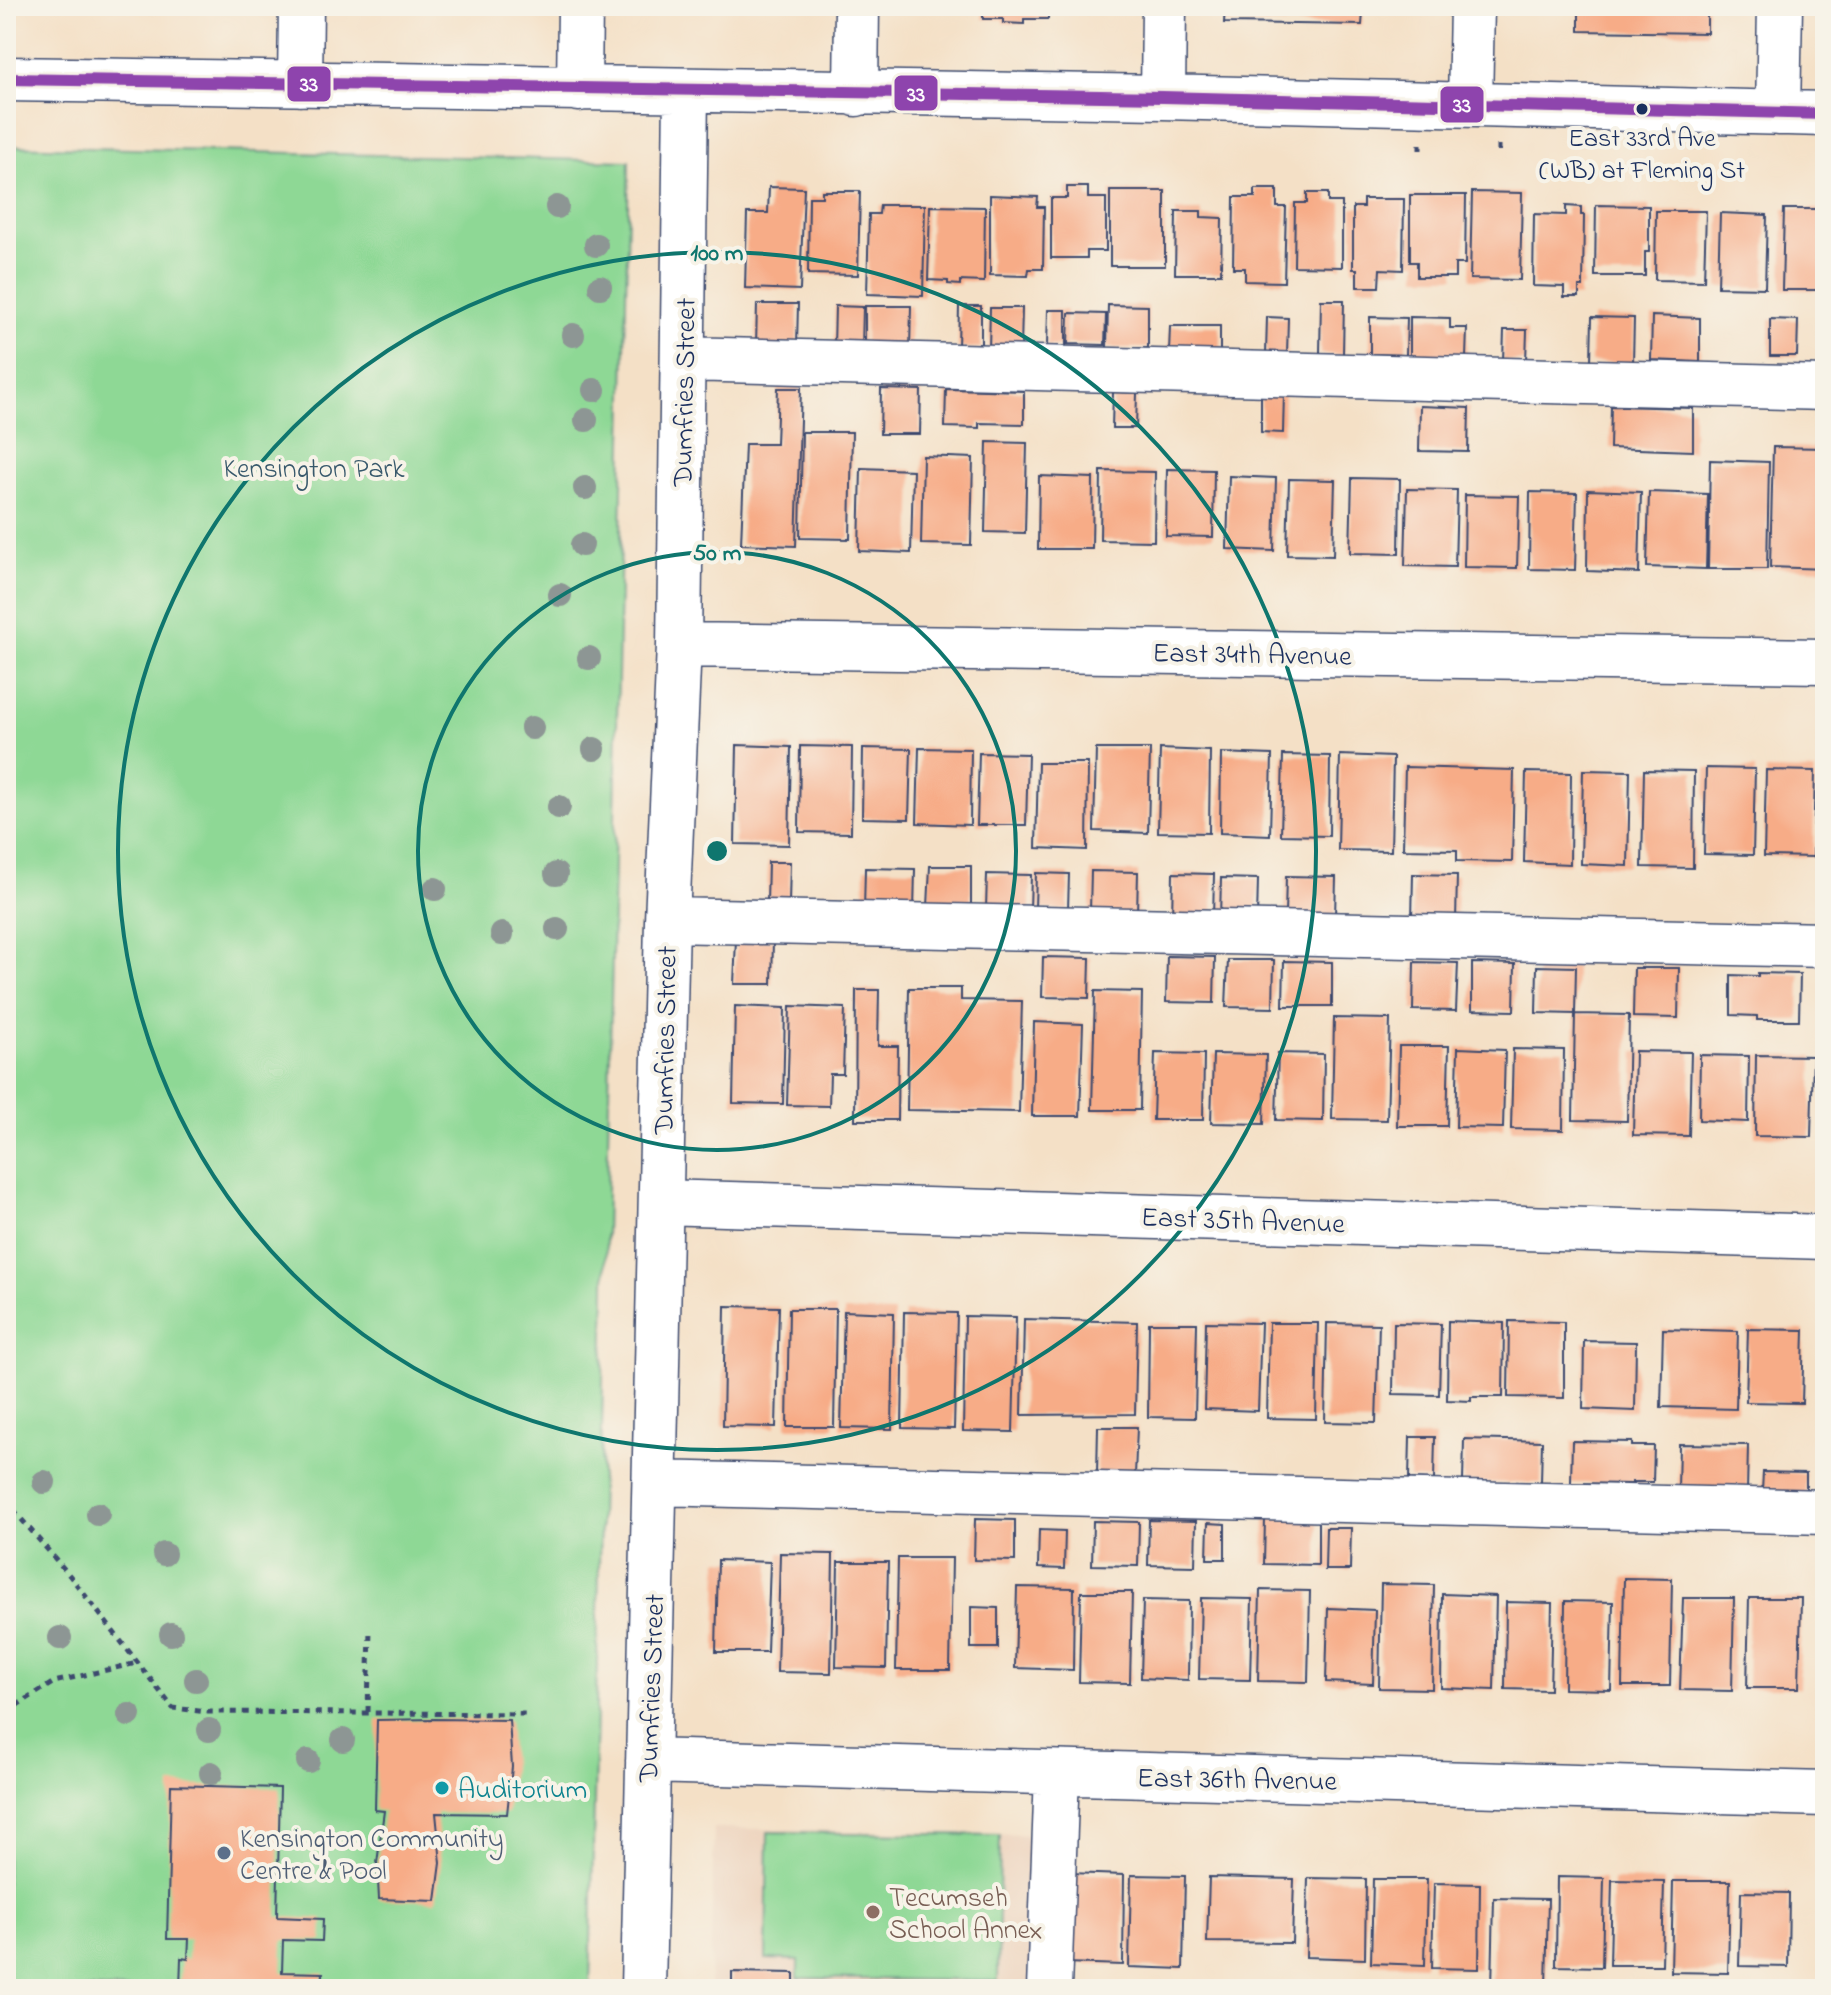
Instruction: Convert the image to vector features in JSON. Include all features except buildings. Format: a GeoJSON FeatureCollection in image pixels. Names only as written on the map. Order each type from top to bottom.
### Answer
{"type":"FeatureCollection","features":[{"type":"Feature","properties":{"kind":"street"},"geometry":{"type":"LineString","coordinates":[[300,84],[301,6]]}},
{"type":"Feature","properties":{"kind":"street"},"geometry":{"type":"LineString","coordinates":[[579,89],[580,6]]}},
{"type":"Feature","properties":{"kind":"street"},"geometry":{"type":"LineString","coordinates":[[856,94],[857,6]]}},
{"type":"Feature","properties":{"kind":"street"},"geometry":{"type":"LineString","coordinates":[[1163,97],[1164,6]]}},
{"type":"Feature","properties":{"kind":"street"},"geometry":{"type":"LineString","coordinates":[[1470,105],[1472,6]]}},
{"type":"Feature","properties":{"kind":"street"},"geometry":{"type":"LineString","coordinates":[[1778,113],[1780,6]]}},
{"type":"Feature","properties":{"kind":"street"},"geometry":{"type":"LineString","coordinates":[[6,79],[1163,97],[1825,114]]}},
{"type":"Feature","properties":{"kind":"street","name":"Dumfries Street"},"geometry":{"type":"LineString","coordinates":[[643,1989],[667,920],[679,645],[686,91]]}},
{"type":"Feature","properties":{"kind":"street"},"geometry":{"type":"LineString","coordinates":[[683,359],[1825,388]]}},
{"type":"Feature","properties":{"kind":"street","name":"East 34th Avenue"},"geometry":{"type":"LineString","coordinates":[[679,645],[1825,661]]}},
{"type":"Feature","properties":{"kind":"street"},"geometry":{"type":"LineString","coordinates":[[667,920],[1825,945]]}},
{"type":"Feature","properties":{"kind":"street","name":"East 35th Avenue"},"geometry":{"type":"LineString","coordinates":[[661,1202],[1825,1237]]}},
{"type":"Feature","properties":{"kind":"street"},"geometry":{"type":"LineString","coordinates":[[656,1483],[1825,1512]]}},
{"type":"Feature","properties":{"kind":"street","name":"East 36th Avenue"},"geometry":{"type":"LineString","coordinates":[[648,1761],[1825,1794]]}},
{"type":"Feature","properties":{"kind":"street"},"geometry":{"type":"LineString","coordinates":[[1049,1989],[1057,1773]]}},
{"type":"Feature","properties":{"kind":"path"},"geometry":{"type":"LineString","coordinates":[[6,1501],[70,1576],[173,1708],[208,1712],[530,1714]]}},
{"type":"Feature","properties":{"kind":"path"},"geometry":{"type":"LineString","coordinates":[[368,1712],[370,1629]]}},
{"type":"Feature","properties":{"kind":"path"},"geometry":{"type":"LineString","coordinates":[[6,1712],[54,1682],[137,1663]]}},
{"type":"Feature","properties":{"kind":"shaded area","name":"Tecumseh School Annex"},"geometry":{"type":"Polygon","coordinates":[[[714,1828],[1036,1835],[1033,1989],[710,1989],[714,1828]]]}},
{"type":"Feature","properties":{"kind":"green space","name":"Kensington Park"},"geometry":{"type":"Polygon","coordinates":[[[6,146],[629,161],[590,1989],[6,1989],[6,146]]]}},
{"type":"Feature","properties":{"kind":"green space","name":"Tecumseh School Annex"},"geometry":{"type":"Polygon","coordinates":[[[768,1832],[1000,1835],[998,1981],[798,1978],[798,1960],[766,1959],[768,1832]]]}},
{"type":"Feature","properties":{"kind":"transit line","name":"33"},"geometry":{"type":"LineString","coordinates":[[6,79],[1163,97],[1825,114]]}},
{"type":"Feature","properties":{"kind":"place","name":"East 33rd Ave (WB) at Fleming St"},"geometry":{"type":"Point","coordinates":[1642,109]}},
{"type":"Feature","properties":{"kind":"place","name":"Auditorium"},"geometry":{"type":"Point","coordinates":[442,1788]}},
{"type":"Feature","properties":{"kind":"place","name":"Kensington Community Centre & Pool"},"geometry":{"type":"Point","coordinates":[224,1853]}},
{"type":"Feature","properties":{"kind":"place","name":"Tecumseh School Annex"},"geometry":{"type":"Point","coordinates":[873,1912]}}]}
